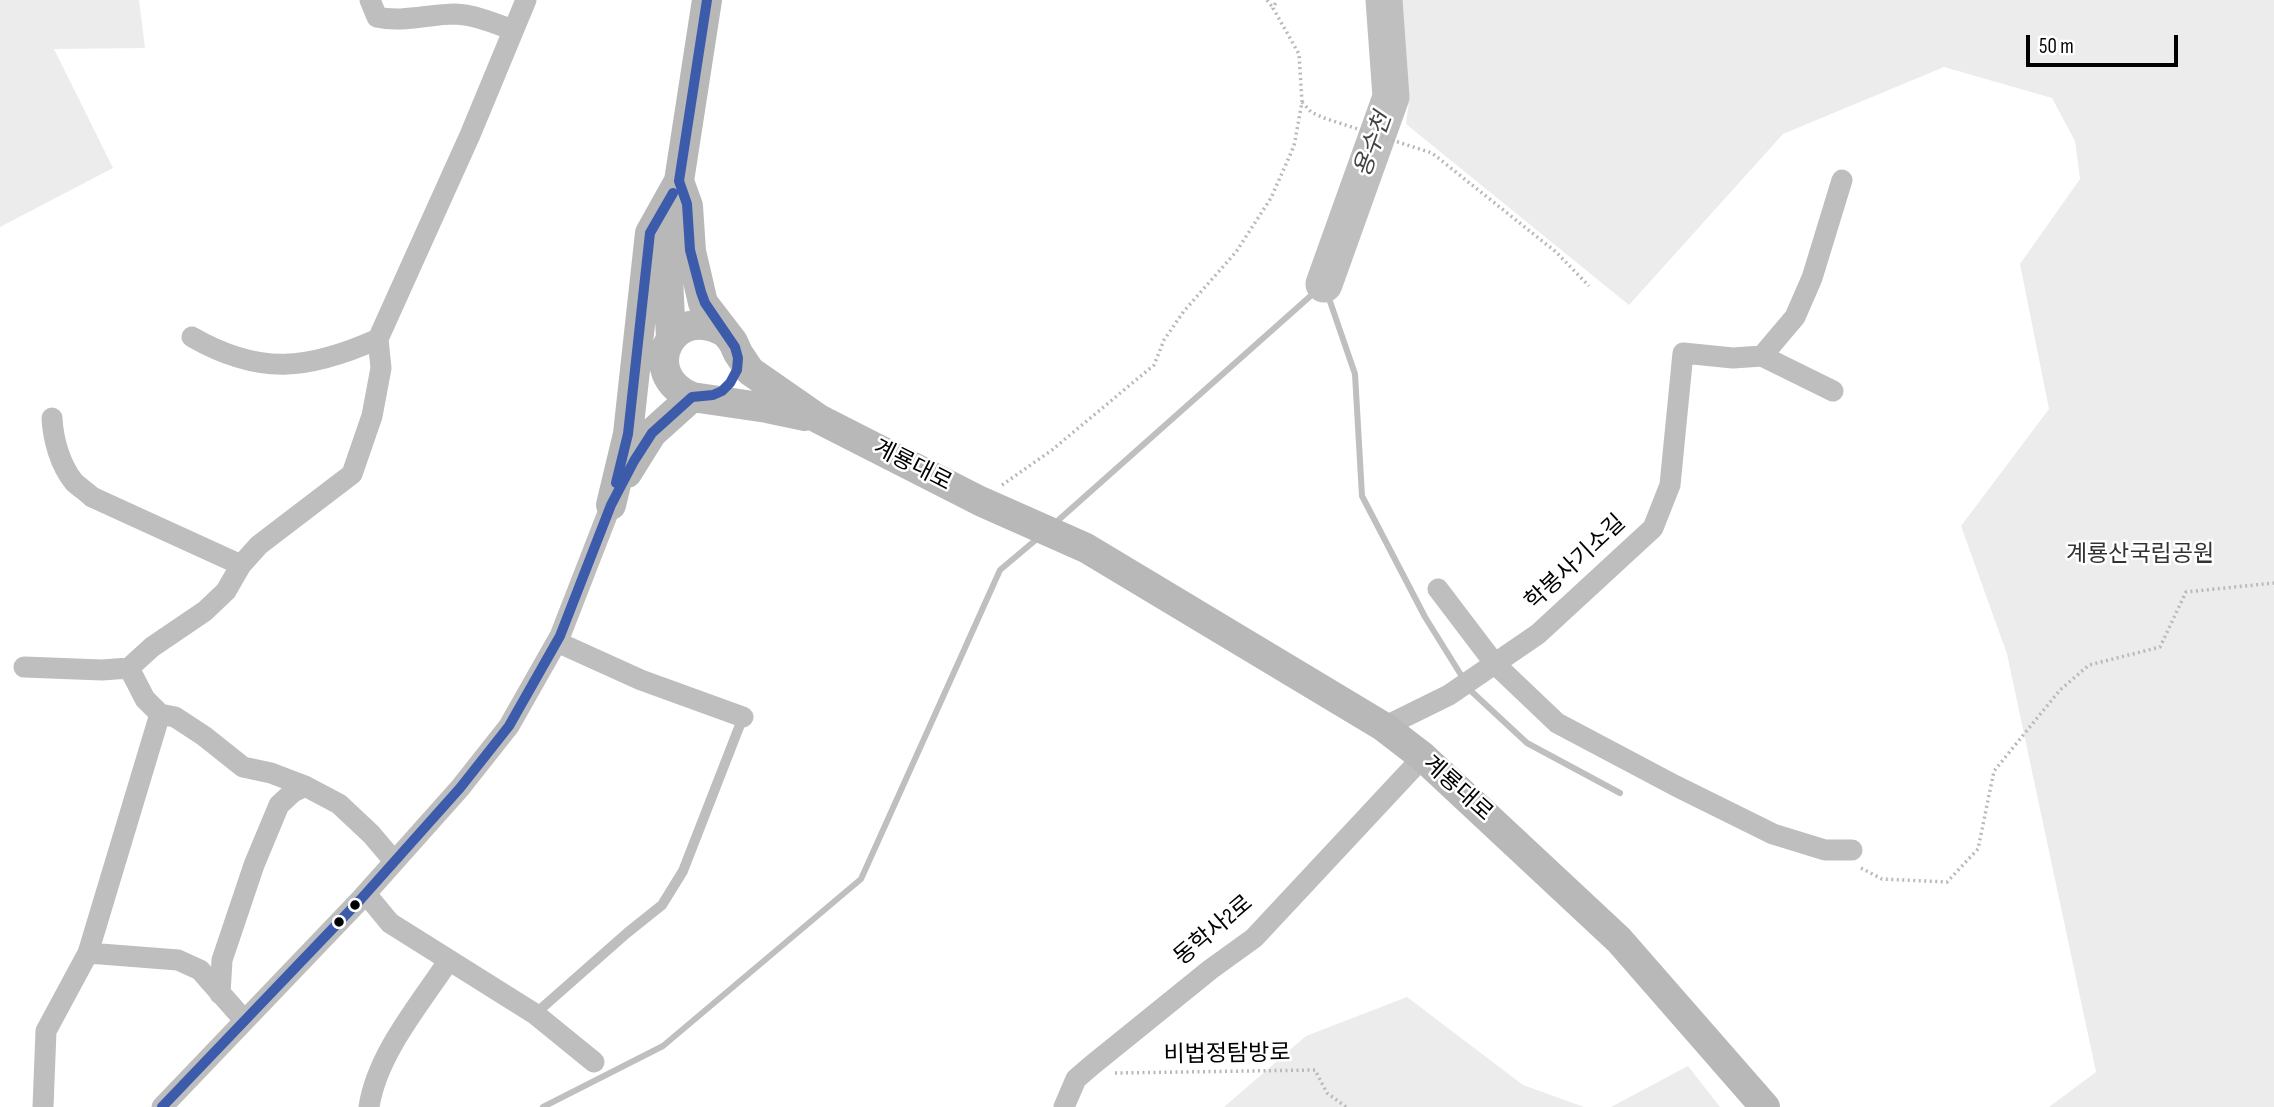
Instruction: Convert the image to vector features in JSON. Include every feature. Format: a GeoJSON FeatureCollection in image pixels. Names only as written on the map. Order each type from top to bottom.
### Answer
{"type":"FeatureCollection","features":[{"type":"Feature","properties":{"kind":"street"},"geometry":{"type":"LineString","coordinates":[[370,0],[377,17],[388,20],[455,14],[479,18],[513,30]]}},
{"type":"Feature","properties":{"kind":"street"},"geometry":{"type":"LineString","coordinates":[[24,667],[91,670],[129,668],[152,647],[205,611],[226,591],[242,565],[259,545],[352,474],[372,416],[382,368],[378,339],[470,135],[526,0]]}},
{"type":"Feature","properties":{"kind":"street"},"geometry":{"type":"LineString","coordinates":[[671,338],[667,266],[675,191],[708,0]]}},
{"type":"Feature","properties":{"kind":"street"},"geometry":{"type":"LineString","coordinates":[[1762,356],[1795,317],[1812,278],[1842,180]]}},
{"type":"Feature","properties":{"kind":"street"},"geometry":{"type":"LineString","coordinates":[[675,191],[688,205],[691,251],[704,303],[750,370],[819,419]]}},
{"type":"Feature","properties":{"kind":"street"},"geometry":{"type":"LineString","coordinates":[[611,505],[628,434],[650,233],[675,191]]}},
{"type":"Feature","properties":{"kind":"street"},"geometry":{"type":"LineString","coordinates":[[162,1107],[366,894],[460,788],[509,726],[557,642],[611,505],[652,433],[698,397],[716,395],[734,378],[738,366],[732,343],[715,326],[703,323],[691,325],[671,338],[665,349],[665,368],[671,384],[681,392],[698,397],[819,419]]}},
{"type":"Feature","properties":{"kind":"street"},"geometry":{"type":"LineString","coordinates":[[192,337],[219,352],[276,366],[317,362],[378,339]]}},
{"type":"Feature","properties":{"kind":"street","name":"학봉사기소길"},"geometry":{"type":"LineString","coordinates":[[1487,669],[1538,634],[1653,528],[1671,485],[1683,354],[1733,358],[1762,356],[1833,391]]}},
{"type":"Feature","properties":{"kind":"street"},"geometry":{"type":"LineString","coordinates":[[628,434],[650,402],[665,368]]}},
{"type":"Feature","properties":{"kind":"street"},"geometry":{"type":"LineString","coordinates":[[52,418],[52,435],[61,457],[75,482],[92,496],[242,565]]}},
{"type":"Feature","properties":{"kind":"street","name":"계룡대로"},"geometry":{"type":"LineString","coordinates":[[819,419],[993,506],[1086,548],[1384,727],[1423,757],[1619,940],[1765,1107]]}},
{"type":"Feature","properties":{"kind":"street"},"geometry":{"type":"LineString","coordinates":[[1438,589],[1487,669],[1557,723],[1675,786],[1773,834],[1855,859]]}},
{"type":"Feature","properties":{"kind":"street"},"geometry":{"type":"LineString","coordinates":[[557,642],[641,680],[743,717]]}},
{"type":"Feature","properties":{"kind":"street"},"geometry":{"type":"LineString","coordinates":[[129,668],[145,699],[160,714],[175,717],[243,767],[271,773],[305,786],[339,804],[371,834],[394,861]]}},
{"type":"Feature","properties":{"kind":"street"},"geometry":{"type":"LineString","coordinates":[[1384,727],[1449,695],[1487,669]]}},
{"type":"Feature","properties":{"kind":"street"},"geometry":{"type":"LineString","coordinates":[[43,1107],[46,1031],[88,953],[160,714]]}},
{"type":"Feature","properties":{"kind":"street","name":"동학사2로"},"geometry":{"type":"LineString","coordinates":[[1064,1107],[1076,1079],[1211,969],[1254,938],[1423,757]]}},
{"type":"Feature","properties":{"kind":"street"},"geometry":{"type":"LineString","coordinates":[[220,994],[222,960],[254,864],[279,805],[293,792],[305,786]]}},
{"type":"Feature","properties":{"kind":"street"},"geometry":{"type":"LineString","coordinates":[[366,894],[390,923],[535,1014],[594,1062]]}},
{"type":"Feature","properties":{"kind":"street"},"geometry":{"type":"LineString","coordinates":[[88,953],[178,960],[200,970],[244,1020]]}},
{"type":"Feature","properties":{"kind":"street"},"geometry":{"type":"LineString","coordinates":[[369,1107],[385,1057],[449,960]]}},
{"type":"Feature","properties":{"kind":"lane"},"geometry":{"type":"LineString","coordinates":[[535,1014],[662,905],[683,871],[743,717]]}},
{"type":"Feature","properties":{"kind":"path"},"geometry":{"type":"LineString","coordinates":[[993,506],[991,488],[1004,484],[1052,450],[1154,365],[1164,340],[1184,311],[1236,252],[1271,198],[1294,146],[1302,102],[1298,54],[1267,0]]}},
{"type":"Feature","properties":{"kind":"path"},"geometry":{"type":"LineString","coordinates":[[1273,8],[1277,0]]}},
{"type":"Feature","properties":{"kind":"path"},"geometry":{"type":"LineString","coordinates":[[1302,102],[1311,112],[1324,118],[1432,153],[1556,252],[1589,286]]}},
{"type":"Feature","properties":{"kind":"path"},"geometry":{"type":"LineString","coordinates":[[1855,859],[1882,879],[1947,882],[1978,849],[1994,771],[2060,690],[2089,665],[2160,647],[2186,592],[2274,583]]}},
{"type":"Feature","properties":{"kind":"path","name":"비법정탐방로"},"geometry":{"type":"LineString","coordinates":[[1091,1066],[1119,1075],[1315,1070],[1327,1093],[1346,1107]]}},
{"type":"Feature","properties":{"kind":"green space"},"geometry":{"type":"Polygon","coordinates":[[[0,0],[139,0],[145,48],[54,49],[113,168],[0,227],[0,0]]]}},
{"type":"Feature","properties":{"kind":"green space","name":"계룡산국립공원"},"geometry":{"type":"Polygon","coordinates":[[[1394,0],[2274,0],[2274,1107],[2049,1107],[2096,1072],[2007,654],[1961,526],[2049,409],[2020,264],[2080,179],[2075,141],[2052,98],[1944,67],[1783,134],[1629,305],[1406,124],[1409,96],[1401,76],[1391,29],[1394,0]]]}},
{"type":"Feature","properties":{"kind":"green space"},"geometry":{"type":"Polygon","coordinates":[[[1407,997],[1523,1085],[1584,1107],[1224,1107],[1306,1036],[1407,997]]]}},
{"type":"Feature","properties":{"kind":"green space"},"geometry":{"type":"Polygon","coordinates":[[[1688,1066],[1720,1107],[1611,1107],[1688,1066]]]}},
{"type":"Feature","properties":{"kind":"waterway","name":"용수천"},"geometry":{"type":"LineString","coordinates":[[1324,284],[1391,97],[1384,0]]}},
{"type":"Feature","properties":{"kind":"waterway"},"geometry":{"type":"LineString","coordinates":[[1054,524],[1324,284],[1355,374],[1362,496],[1425,617],[1471,691],[1527,743],[1620,793]]}},
{"type":"Feature","properties":{"kind":"waterway"},"geometry":{"type":"LineString","coordinates":[[543,1107],[663,1046],[861,879],[1000,570],[1038,538]]}},
{"type":"Feature","properties":{"kind":"transit line"},"geometry":{"type":"LineString","coordinates":[[162,1107],[361,899],[460,788],[509,726],[560,636],[611,505],[634,461],[652,433],[692,397],[713,395],[722,391],[737,370],[735,347],[705,303],[701,292],[690,250],[687,204],[679,181],[707,0]]}},
{"type":"Feature","properties":{"kind":"transit line"},"geometry":{"type":"LineString","coordinates":[[616,483],[628,434],[650,233],[673,193]]}}]}
